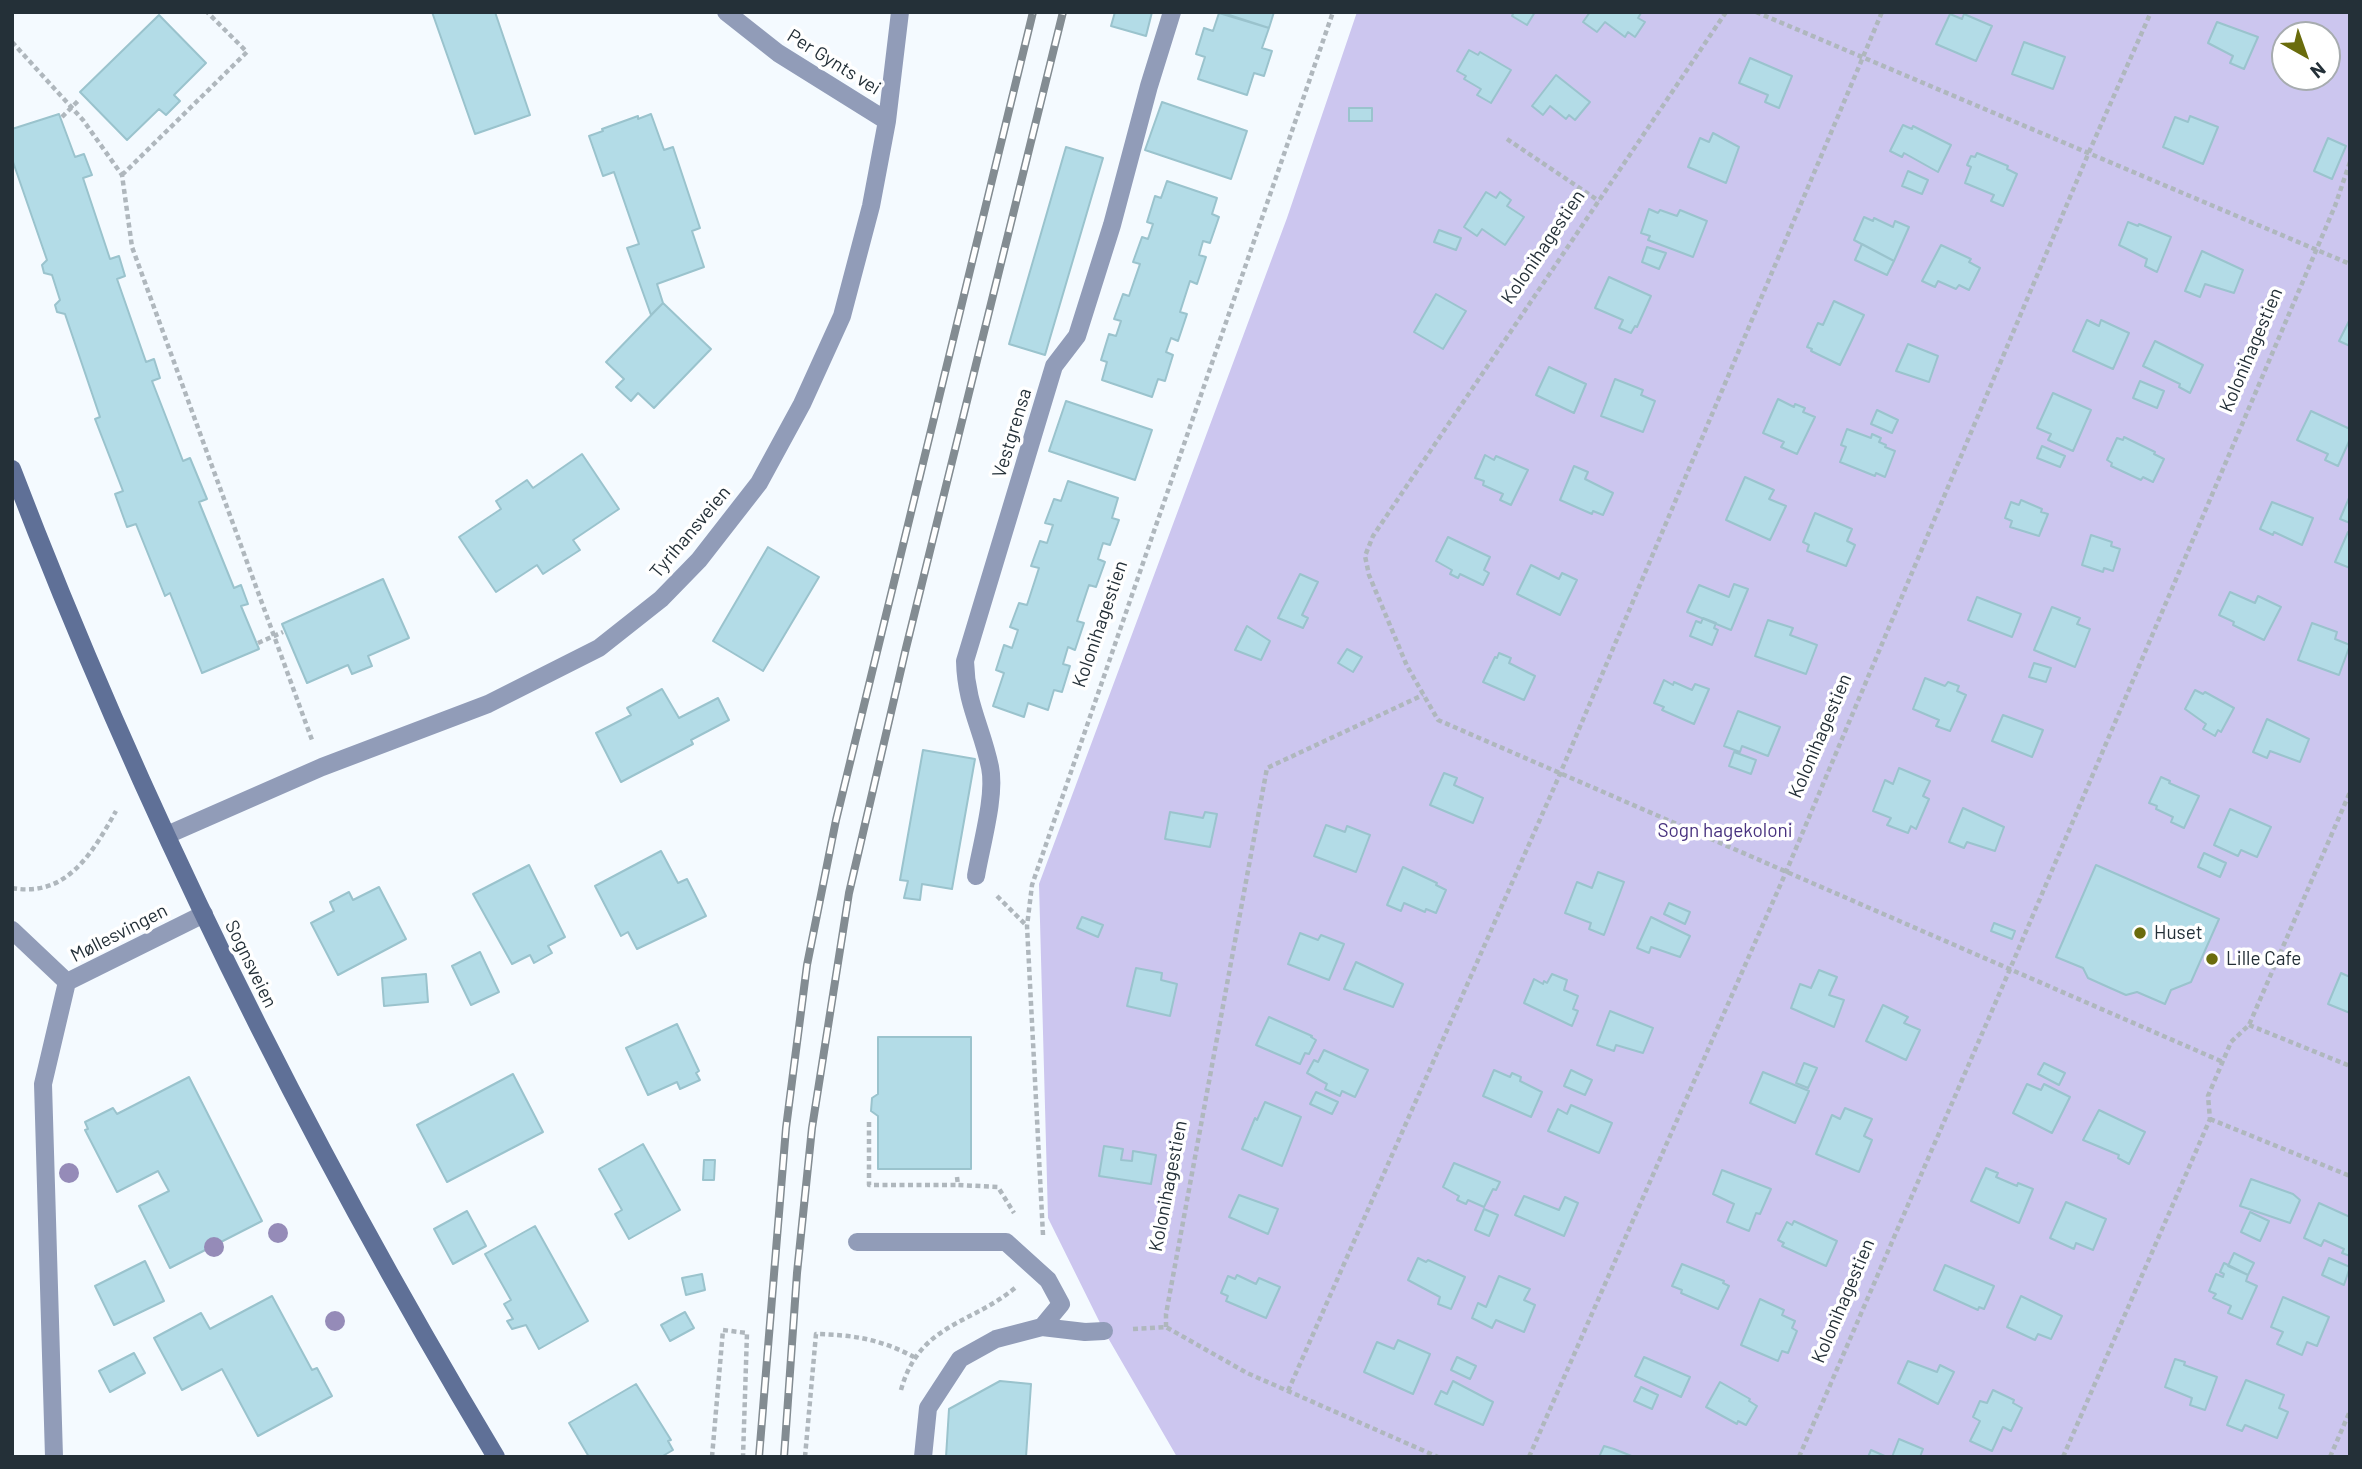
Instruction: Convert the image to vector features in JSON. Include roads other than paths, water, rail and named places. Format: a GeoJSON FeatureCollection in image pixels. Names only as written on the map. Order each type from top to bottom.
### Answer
{"type":"FeatureCollection","features":[{"type":"Feature","properties":{"kind":"main road","name":"Sognsveien"},"geometry":{"type":"LineString","coordinates":[[12,469],[74,625],[240,992],[377,1249],[496,1457]]}},
{"type":"Feature","properties":{"kind":"street","name":"Per Gynts vei"},"geometry":{"type":"LineString","coordinates":[[726,12],[778,53],[887,121]]}},
{"type":"Feature","properties":{"kind":"street","name":"Tyrihansveien"},"geometry":{"type":"LineString","coordinates":[[167,835],[322,767],[488,704],[598,648],[661,599],[699,560],[759,483],[802,404],[842,316],[871,206],[887,121],[900,12]]}},
{"type":"Feature","properties":{"kind":"street","name":"Vestgrensa"},"geometry":{"type":"LineString","coordinates":[[976,876],[992,788],[991,769],[965,686],[965,661],[1054,366],[1077,336],[1172,12]]}},
{"type":"Feature","properties":{"kind":"street","name":"Møllesvingen"},"geometry":{"type":"LineString","coordinates":[[54,1457],[43,1084],[68,982],[204,914]]}},
{"type":"Feature","properties":{"kind":"street"},"geometry":{"type":"LineString","coordinates":[[12,930],[68,982]]}},
{"type":"Feature","properties":{"kind":"street"},"geometry":{"type":"LineString","coordinates":[[857,1242],[1006,1242],[1048,1280],[1061,1304],[1042,1327]]}},
{"type":"Feature","properties":{"kind":"street"},"geometry":{"type":"LineString","coordinates":[[923,1457],[928,1408],[960,1359],[996,1339],[1042,1327],[1084,1332],[1104,1331]]}},
{"type":"Feature","properties":{"kind":"railway"},"geometry":{"type":"LineString","coordinates":[[759,1457],[786,1128],[807,965],[836,820],[1033,12]]}},
{"type":"Feature","properties":{"kind":"railway"},"geometry":{"type":"LineString","coordinates":[[784,1457],[797,1273],[812,1128],[849,893],[906,648],[1063,12]]}},
{"type":"Feature","properties":{"kind":"place","name":"Huset"},"geometry":{"type":"Point","coordinates":[2140,933]}},
{"type":"Feature","properties":{"kind":"place","name":"Lille Cafe"},"geometry":{"type":"Point","coordinates":[2212,959]}},
{"type":"Feature","properties":{"kind":"park label","name":"Sogn hagekoloni"},"geometry":{"type":"Point","coordinates":[1725,831]}}]}
